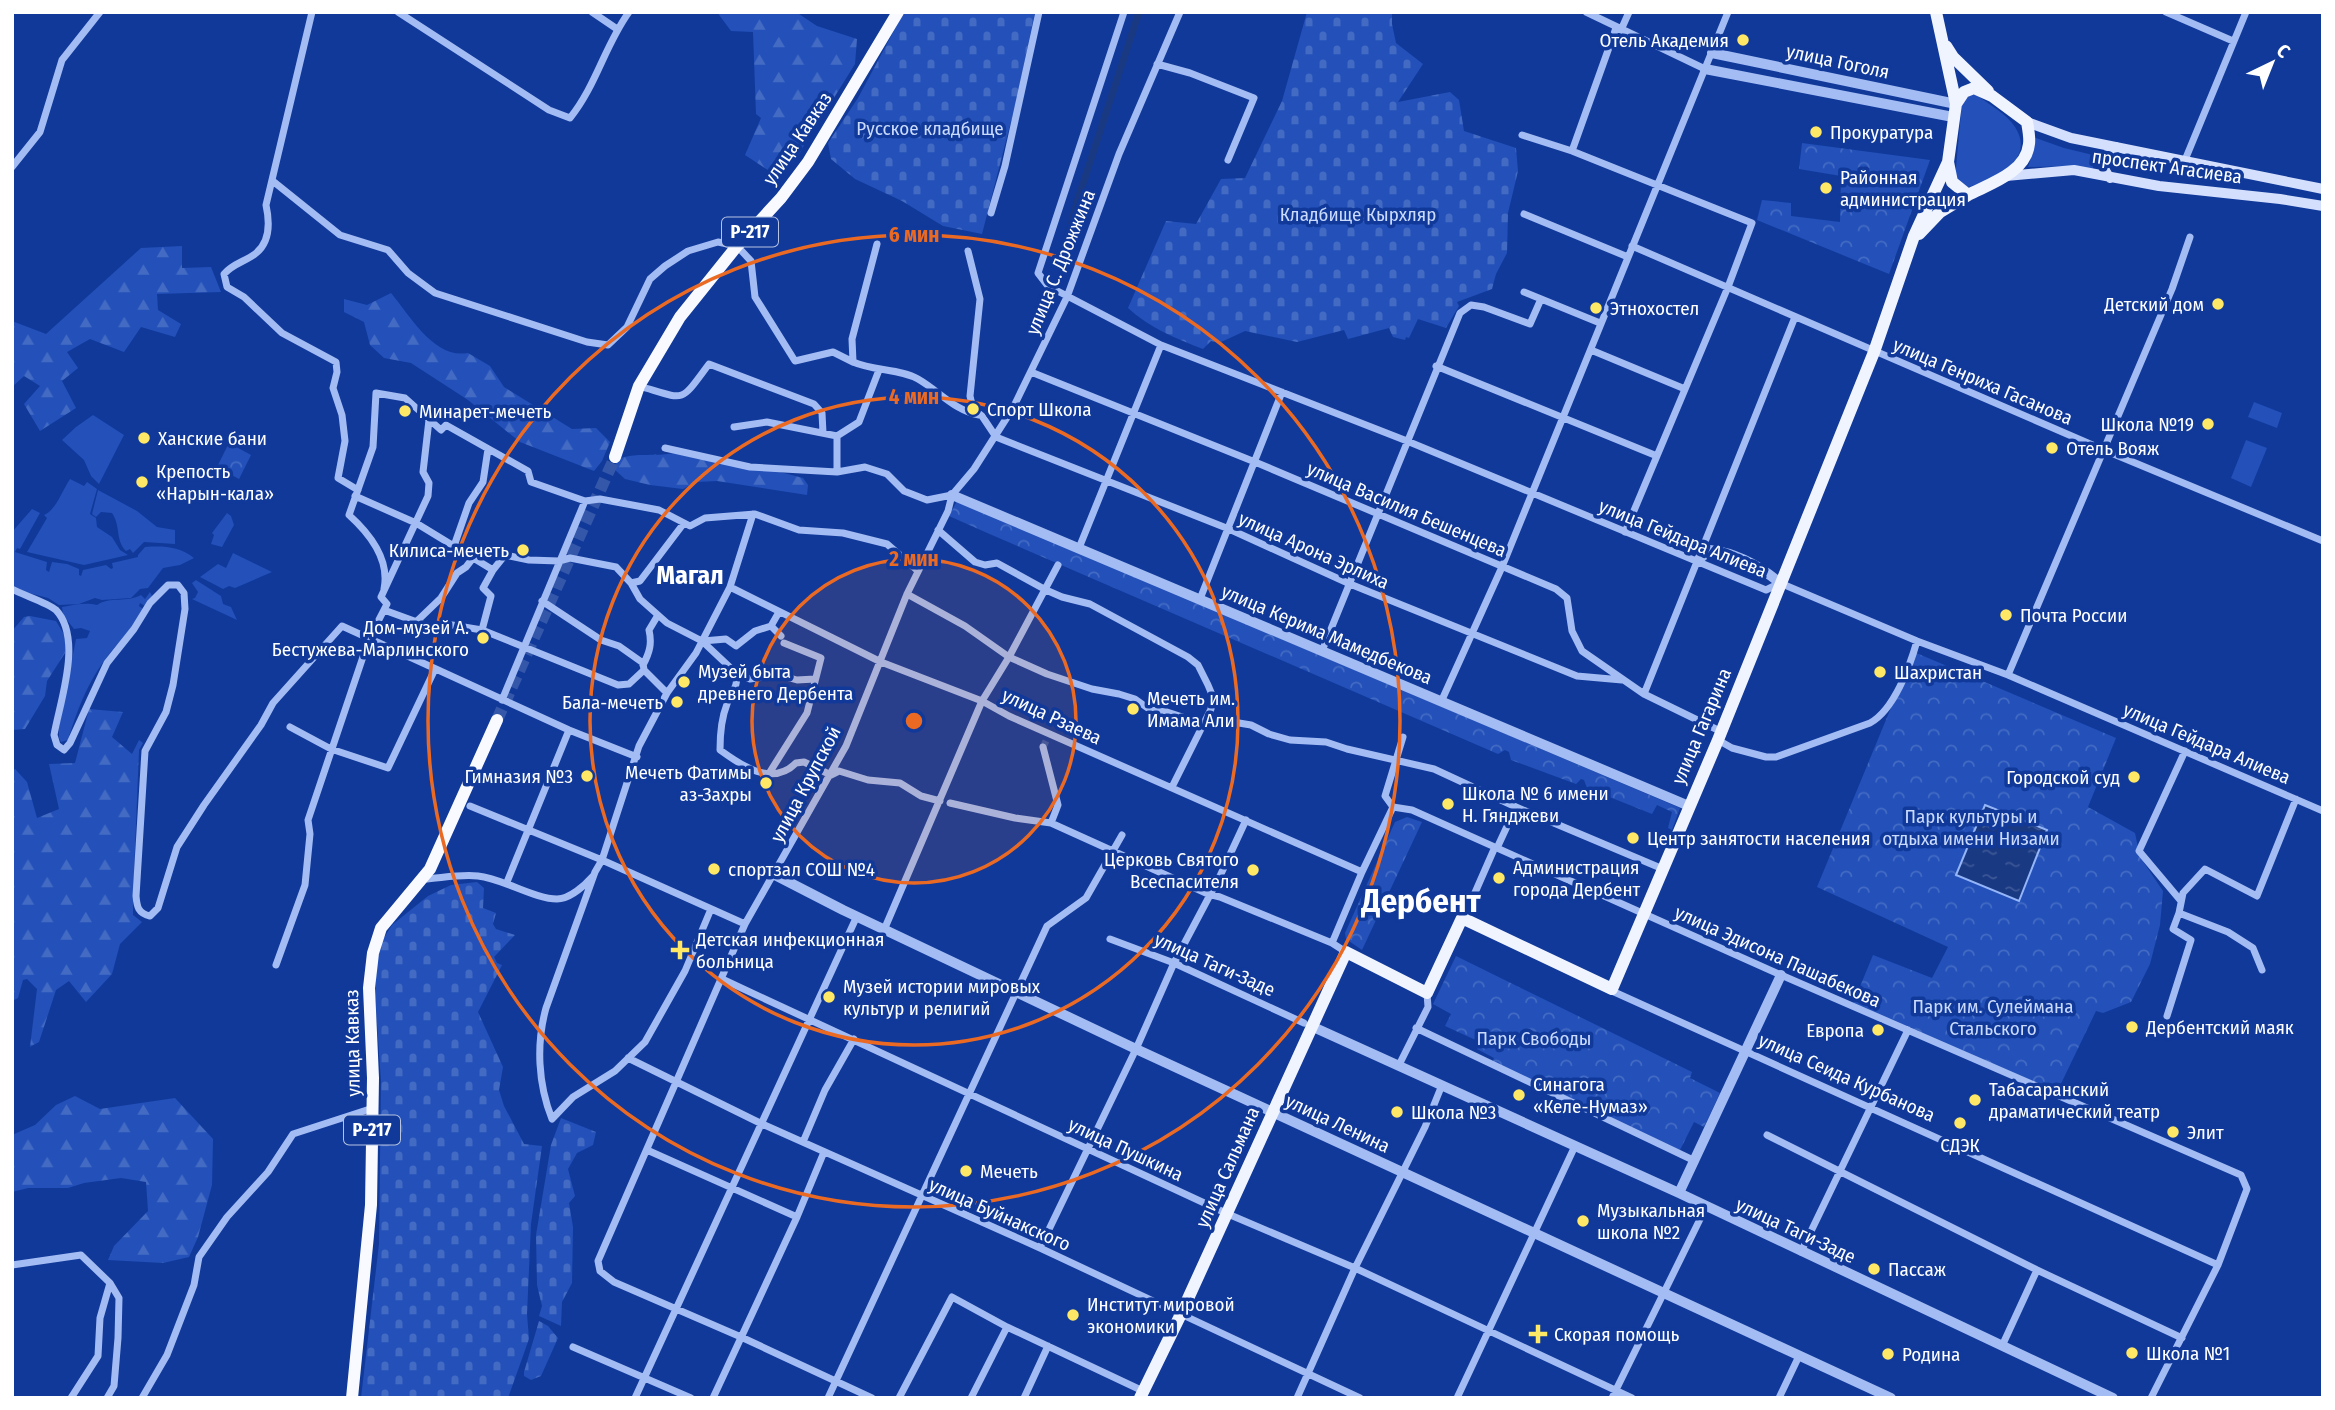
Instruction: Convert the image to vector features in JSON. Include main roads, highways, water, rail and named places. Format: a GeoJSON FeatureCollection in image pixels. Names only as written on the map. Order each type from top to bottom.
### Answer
{"type":"FeatureCollection","features":[{"type":"Feature","properties":{"kind":"highway","name":"улица Кавказ"},"geometry":{"type":"LineString","coordinates":[[615,457],[639,386],[680,317],[737,246],[781,198],[808,162],[898,12]]}},
{"type":"Feature","properties":{"kind":"highway","name":"улица Кавказ"},"geometry":{"type":"LineString","coordinates":[[352,1398],[369,1232],[373,1108],[369,988],[373,953],[381,928],[423,879],[439,851],[497,720]]}},
{"type":"Feature","properties":{"kind":"main road"},"geometry":{"type":"LineString","coordinates":[[1936,12],[1940,36],[1954,110],[1948,162],[1952,182],[1968,195],[2006,176],[2026,156],[2029,143],[2027,122],[1992,96],[1953,57],[1940,36]]}},
{"type":"Feature","properties":{"kind":"main road"},"geometry":{"type":"LineString","coordinates":[[1954,110],[1964,92],[1973,88],[1992,96]]}},
{"type":"Feature","properties":{"kind":"main road","name":"проспект Агасиева"},"geometry":{"type":"LineString","coordinates":[[2027,122],[2061,135],[2323,189]]}},
{"type":"Feature","properties":{"kind":"main road"},"geometry":{"type":"LineString","coordinates":[[2110,178],[2104,171],[2103,161],[2107,153],[2117,147]]}},
{"type":"Feature","properties":{"kind":"main road","name":"улица Гагарина"},"geometry":{"type":"LineString","coordinates":[[1875,352],[1913,238],[1948,162]]}},
{"type":"Feature","properties":{"kind":"main road"},"geometry":{"type":"LineString","coordinates":[[2225,169],[2236,177],[2238,183],[2236,188],[2226,194]]}},
{"type":"Feature","properties":{"kind":"main road","name":"проспект Агасиева"},"geometry":{"type":"LineString","coordinates":[[2006,176],[2074,170],[2192,191],[2323,206]]}},
{"type":"Feature","properties":{"kind":"main road","name":"улица Гагарина"},"geometry":{"type":"LineString","coordinates":[[1463,920],[1612,989],[1720,736],[1875,352],[1915,237],[1940,212],[1968,195]]}},
{"type":"Feature","properties":{"kind":"main road","name":"улица Гагарина"},"geometry":{"type":"LineString","coordinates":[[1663,869],[1720,736]]}},
{"type":"Feature","properties":{"kind":"main road","name":"улица Гагарина"},"geometry":{"type":"LineString","coordinates":[[1612,991],[1644,914]]}},
{"type":"Feature","properties":{"kind":"main road","name":"улица Сеида Курбанова"},"geometry":{"type":"LineString","coordinates":[[1463,920],[1612,991]]}},
{"type":"Feature","properties":{"kind":"main road","name":"улица Сальмана"},"geometry":{"type":"LineString","coordinates":[[1142,1394],[1228,1214],[1308,1024],[1346,952],[1427,994],[1463,920]]}},
{"type":"Feature","properties":{"kind":"water"},"geometry":{"type":"Polygon","coordinates":[[[1985,805],[2047,830],[2019,901],[1956,875],[1985,805]]]}},
{"type":"Feature","properties":{"kind":"waterway"},"geometry":{"type":"LineString","coordinates":[[1060,266],[1078,199],[1139,12]]}},
{"type":"Feature","properties":{"kind":"tunnel"},"geometry":{"type":"LineString","coordinates":[[497,720],[615,457]]}},
{"type":"Feature","properties":{"kind":"tunnel"},"geometry":{"type":"LineString","coordinates":[[1043,747],[1046,741]]}},
{"type":"Feature","properties":{"kind":"place","name":"Отель Академия"},"geometry":{"type":"Point","coordinates":[1743,40]}},
{"type":"Feature","properties":{"kind":"place","name":"Прокуратура"},"geometry":{"type":"Point","coordinates":[1816,132]}},
{"type":"Feature","properties":{"kind":"place","name":"Районная администрация"},"geometry":{"type":"Point","coordinates":[1826,188]}},
{"type":"Feature","properties":{"kind":"place","name":"Детский дом"},"geometry":{"type":"Point","coordinates":[2218,304]}},
{"type":"Feature","properties":{"kind":"place","name":"Этнохостел"},"geometry":{"type":"Point","coordinates":[1596,308]}},
{"type":"Feature","properties":{"kind":"place","name":"Спорт Школа"},"geometry":{"type":"Point","coordinates":[973,409]}},
{"type":"Feature","properties":{"kind":"place","name":"Минарет-мечеть"},"geometry":{"type":"Point","coordinates":[405,411]}},
{"type":"Feature","properties":{"kind":"place","name":"Школа №19"},"geometry":{"type":"Point","coordinates":[2208,424]}},
{"type":"Feature","properties":{"kind":"place","name":"Ханские бани"},"geometry":{"type":"Point","coordinates":[144,438]}},
{"type":"Feature","properties":{"kind":"place","name":"Отель Вояж"},"geometry":{"type":"Point","coordinates":[2052,448]}},
{"type":"Feature","properties":{"kind":"place","name":"Крепость «Нарын-кала»"},"geometry":{"type":"Point","coordinates":[142,482]}},
{"type":"Feature","properties":{"kind":"place","name":"Килиса-мечеть"},"geometry":{"type":"Point","coordinates":[523,550]}},
{"type":"Feature","properties":{"kind":"place","name":"Почта России"},"geometry":{"type":"Point","coordinates":[2006,615]}},
{"type":"Feature","properties":{"kind":"place","name":"Дом-музей А. Бестужева-Марлинского"},"geometry":{"type":"Point","coordinates":[483,638]}},
{"type":"Feature","properties":{"kind":"place","name":"Шахристан"},"geometry":{"type":"Point","coordinates":[1880,672]}},
{"type":"Feature","properties":{"kind":"place","name":"Музей быта древнего Дербента"},"geometry":{"type":"Point","coordinates":[684,682]}},
{"type":"Feature","properties":{"kind":"place","name":"Бала-мечеть"},"geometry":{"type":"Point","coordinates":[677,702]}},
{"type":"Feature","properties":{"kind":"place","name":"Мечеть им. Имама Али"},"geometry":{"type":"Point","coordinates":[1133,709]}},
{"type":"Feature","properties":{"kind":"place","name":"Гимназия №3"},"geometry":{"type":"Point","coordinates":[587,776]}},
{"type":"Feature","properties":{"kind":"place","name":"Городской суд"},"geometry":{"type":"Point","coordinates":[2134,777]}},
{"type":"Feature","properties":{"kind":"place","name":"Мечеть Фатимы аз-Захры"},"geometry":{"type":"Point","coordinates":[766,783]}},
{"type":"Feature","properties":{"kind":"place","name":"Школа № 6 имени Н. Гянджеви"},"geometry":{"type":"Point","coordinates":[1448,804]}},
{"type":"Feature","properties":{"kind":"place","name":"Центр занятости населения"},"geometry":{"type":"Point","coordinates":[1633,838]}},
{"type":"Feature","properties":{"kind":"place","name":"спортзал СОШ №4"},"geometry":{"type":"Point","coordinates":[714,869]}},
{"type":"Feature","properties":{"kind":"place","name":"Церковь Святого Всеспасителя"},"geometry":{"type":"Point","coordinates":[1253,870]}},
{"type":"Feature","properties":{"kind":"place","name":"Администрация города Дербент"},"geometry":{"type":"Point","coordinates":[1499,878]}},
{"type":"Feature","properties":{"kind":"place","name":"Детская инфекционная больница"},"geometry":{"type":"Point","coordinates":[680,950]}},
{"type":"Feature","properties":{"kind":"place","name":"Музей истории мировых культур и религий"},"geometry":{"type":"Point","coordinates":[829,997]}},
{"type":"Feature","properties":{"kind":"place","name":"Дербентский маяк"},"geometry":{"type":"Point","coordinates":[2132,1027]}},
{"type":"Feature","properties":{"kind":"place","name":"Европа"},"geometry":{"type":"Point","coordinates":[1878,1030]}},
{"type":"Feature","properties":{"kind":"place","name":"Синагога «Келе-Нумаз»"},"geometry":{"type":"Point","coordinates":[1519,1095]}},
{"type":"Feature","properties":{"kind":"place","name":"Табасаранский драматический театр"},"geometry":{"type":"Point","coordinates":[1975,1100]}},
{"type":"Feature","properties":{"kind":"place","name":"Школа №3"},"geometry":{"type":"Point","coordinates":[1397,1112]}},
{"type":"Feature","properties":{"kind":"place","name":"СДЭК"},"geometry":{"type":"Point","coordinates":[1960,1123]}},
{"type":"Feature","properties":{"kind":"place","name":"Элит"},"geometry":{"type":"Point","coordinates":[2173,1132]}},
{"type":"Feature","properties":{"kind":"place","name":"Мечеть"},"geometry":{"type":"Point","coordinates":[966,1171]}},
{"type":"Feature","properties":{"kind":"place","name":"Музыкальная школа №2"},"geometry":{"type":"Point","coordinates":[1583,1221]}},
{"type":"Feature","properties":{"kind":"place","name":"Пассаж"},"geometry":{"type":"Point","coordinates":[1874,1269]}},
{"type":"Feature","properties":{"kind":"place","name":"Институт мировой экономики"},"geometry":{"type":"Point","coordinates":[1073,1315]}},
{"type":"Feature","properties":{"kind":"place","name":"Скорая помощь"},"geometry":{"type":"Point","coordinates":[1538,1334]}},
{"type":"Feature","properties":{"kind":"place","name":"Школа №1"},"geometry":{"type":"Point","coordinates":[2132,1353]}},
{"type":"Feature","properties":{"kind":"place","name":"Родина"},"geometry":{"type":"Point","coordinates":[1888,1354]}},
{"type":"Feature","properties":{"kind":"district","name":"Магал"},"geometry":{"type":"Point","coordinates":[690,575]}},
{"type":"Feature","properties":{"kind":"district","name":"Дербент"},"geometry":{"type":"Point","coordinates":[1421,900]}},
{"type":"Feature","properties":{"kind":"park label","name":"Русское кладбище"},"geometry":{"type":"Point","coordinates":[930,128]}},
{"type":"Feature","properties":{"kind":"park label","name":"Кладбище Кырхляр"},"geometry":{"type":"Point","coordinates":[1358,214]}},
{"type":"Feature","properties":{"kind":"park label","name":"Парк культуры и отдыха имени Низами"},"geometry":{"type":"Point","coordinates":[1971,827]}},
{"type":"Feature","properties":{"kind":"park label","name":"Парк им. Сулеймана Стальского"},"geometry":{"type":"Point","coordinates":[1993,1017]}},
{"type":"Feature","properties":{"kind":"park label","name":"Парк Свободы"},"geometry":{"type":"Point","coordinates":[1534,1038]}}]}
